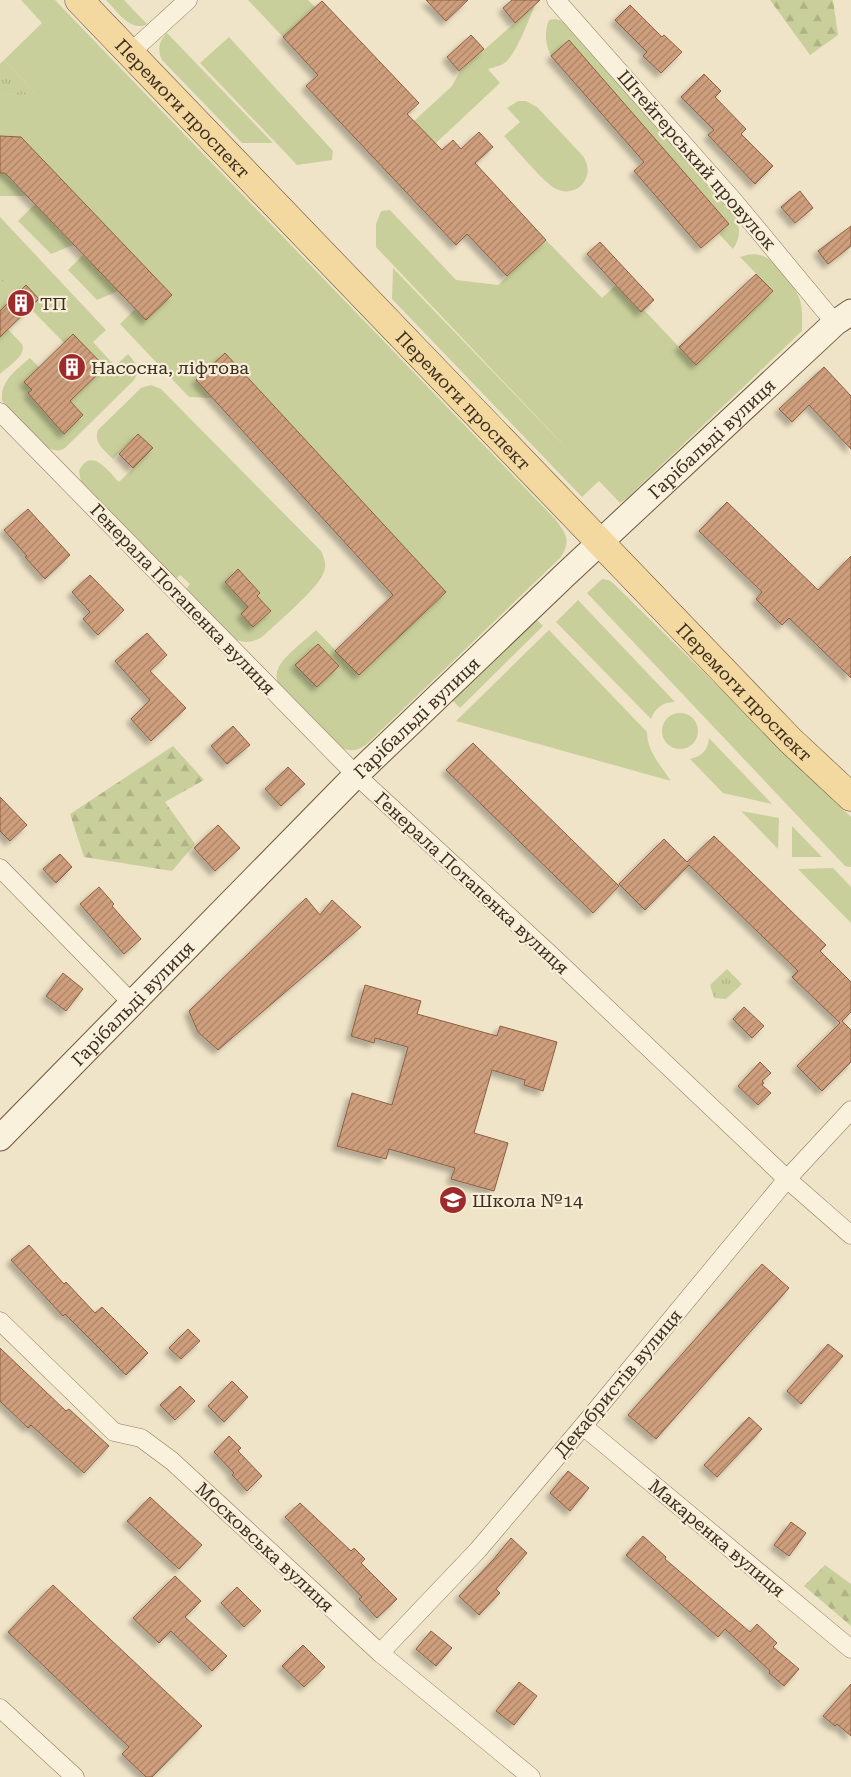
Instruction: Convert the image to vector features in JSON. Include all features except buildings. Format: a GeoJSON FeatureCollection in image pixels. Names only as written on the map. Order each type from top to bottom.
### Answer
{"type":"FeatureCollection","features":[{"type":"Feature","properties":{"kind":"main road","name":"Перемоги проспект"},"geometry":{"type":"LineString","coordinates":[[79,0],[790,740],[851,797]]}},
{"type":"Feature","properties":{"kind":"street"},"geometry":{"type":"LineString","coordinates":[[130,53],[188,0]]}},
{"type":"Feature","properties":{"kind":"street","name":"Штейгерський провулок"},"geometry":{"type":"LineString","coordinates":[[556,0],[733,200],[843,318]]}},
{"type":"Feature","properties":{"kind":"street","name":"Гарібальді вулиця"},"geometry":{"type":"LineString","coordinates":[[0,1138],[356,775],[601,542],[843,318]]}},
{"type":"Feature","properties":{"kind":"street","name":"Генерала Потапенка вулиця"},"geometry":{"type":"LineString","coordinates":[[0,412],[356,775],[553,957],[702,1101],[851,1235]]}},
{"type":"Feature","properties":{"kind":"street"},"geometry":{"type":"LineString","coordinates":[[0,868],[132,1003]]}},
{"type":"Feature","properties":{"kind":"street","name":"Декабристів вулиця"},"geometry":{"type":"LineString","coordinates":[[380,1653],[478,1550],[787,1179],[851,1110]]}},
{"type":"Feature","properties":{"kind":"street","name":"Московська вулиця"},"geometry":{"type":"LineString","coordinates":[[0,1321],[114,1432],[141,1438],[172,1460],[380,1653],[531,1777]]}},
{"type":"Feature","properties":{"kind":"street","name":"Макаренка вулиця"},"geometry":{"type":"LineString","coordinates":[[583,1426],[851,1650]]}},
{"type":"Feature","properties":{"kind":"street"},"geometry":{"type":"LineString","coordinates":[[0,1708],[75,1777]]}},
{"type":"Feature","properties":{"kind":"green space"},"geometry":{"type":"Polygon","coordinates":[[[21,0],[55,0],[555,519],[565,533],[566,547],[560,558],[367,744],[359,749],[349,750],[337,746],[280,688],[277,681],[277,672],[281,664],[316,630],[359,675],[446,592],[225,353],[196,380],[213,398],[189,397],[120,324],[135,309],[146,320],[172,295],[21,137],[0,136],[0,95],[35,93],[4,60],[42,23],[21,0]]]}},
{"type":"Feature","properties":{"kind":"green space"},"geometry":{"type":"Polygon","coordinates":[[[106,0],[124,0],[147,24],[141,26],[130,23],[106,0]]]}},
{"type":"Feature","properties":{"kind":"green space"},"geometry":{"type":"Polygon","coordinates":[[[248,0],[308,0],[315,7],[283,37],[248,0]]]}},
{"type":"Feature","properties":{"kind":"green space"},"geometry":{"type":"Polygon","coordinates":[[[770,0],[833,0],[838,35],[810,55],[770,0]]]}},
{"type":"Feature","properties":{"kind":"green space"},"geometry":{"type":"Polygon","coordinates":[[[535,5],[510,57],[506,62],[488,69],[500,83],[435,144],[414,121],[452,86],[460,71],[535,5]]]}},
{"type":"Feature","properties":{"kind":"green space"},"geometry":{"type":"Polygon","coordinates":[[[555,19],[568,26],[733,215],[738,224],[739,232],[738,240],[733,249],[719,234],[729,224],[569,40],[551,56],[546,42],[546,29],[549,20],[555,19]]]}},
{"type":"Feature","properties":{"kind":"green space"},"geometry":{"type":"Polygon","coordinates":[[[167,33],[273,143],[242,143],[162,60],[160,45],[167,33]]]}},
{"type":"Feature","properties":{"kind":"green space"},"geometry":{"type":"Polygon","coordinates":[[[229,37],[333,151],[332,160],[297,165],[200,63],[229,37]]]}},
{"type":"Feature","properties":{"kind":"green space"},"geometry":{"type":"Polygon","coordinates":[[[4,60],[36,94],[0,95],[0,64],[4,60]]]}},
{"type":"Feature","properties":{"kind":"green space"},"geometry":{"type":"Polygon","coordinates":[[[518,101],[526,101],[537,107],[583,156],[588,172],[586,179],[578,188],[572,191],[556,189],[537,173],[504,136],[520,122],[507,108],[518,101]]]}},
{"type":"Feature","properties":{"kind":"green space"},"geometry":{"type":"Polygon","coordinates":[[[0,173],[5,173],[26,196],[0,196],[0,173]]]}},
{"type":"Feature","properties":{"kind":"green space"},"geometry":{"type":"Polygon","coordinates":[[[35,204],[73,245],[51,254],[18,221],[35,204]]]}},
{"type":"Feature","properties":{"kind":"green space"},"geometry":{"type":"Polygon","coordinates":[[[390,210],[456,280],[498,285],[546,240],[602,298],[616,285],[641,312],[644,310],[696,365],[773,291],[740,257],[743,256],[754,254],[763,256],[774,263],[785,275],[800,300],[802,331],[626,499],[620,503],[599,481],[582,497],[392,299],[393,268],[573,455],[376,247],[376,224],[381,211],[390,210]]]}},
{"type":"Feature","properties":{"kind":"green space"},"geometry":{"type":"Polygon","coordinates":[[[0,217],[106,330],[93,342],[115,366],[128,354],[137,369],[134,380],[65,448],[60,450],[53,450],[47,447],[2,401],[6,382],[30,358],[71,400],[73,334],[64,343],[30,308],[39,299],[27,286],[0,311],[0,217]]]}},
{"type":"Feature","properties":{"kind":"green space"},"geometry":{"type":"Polygon","coordinates":[[[83,255],[118,291],[97,300],[68,270],[83,255]]]}},
{"type":"Feature","properties":{"kind":"green space"},"geometry":{"type":"Polygon","coordinates":[[[0,259],[13,272],[0,284],[0,259]]]}},
{"type":"Feature","properties":{"kind":"green space"},"geometry":{"type":"Polygon","coordinates":[[[0,321],[22,344],[23,348],[16,361],[0,374],[0,321]]]}},
{"type":"Feature","properties":{"kind":"green space"},"geometry":{"type":"Polygon","coordinates":[[[151,385],[161,389],[321,551],[325,568],[319,580],[296,606],[262,637],[254,641],[238,641],[230,637],[185,590],[190,584],[180,575],[175,580],[81,483],[79,471],[89,461],[94,461],[105,467],[119,482],[153,449],[138,434],[113,459],[98,443],[97,439],[98,430],[141,388],[151,385]]]}},
{"type":"Feature","properties":{"kind":"green space"},"geometry":{"type":"Polygon","coordinates":[[[602,579],[612,582],[851,817],[851,867],[845,866],[587,593],[602,579]]]}},
{"type":"Feature","properties":{"kind":"green space"},"geometry":{"type":"Polygon","coordinates":[[[578,600],[675,702],[660,706],[651,719],[556,622],[578,600]]]}},
{"type":"Feature","properties":{"kind":"green space"},"geometry":{"type":"Polygon","coordinates":[[[535,618],[543,626],[460,708],[452,700],[535,618]]]}},
{"type":"Feature","properties":{"kind":"green space"},"geometry":{"type":"Polygon","coordinates":[[[549,630],[647,732],[649,746],[671,781],[456,721],[549,630]]]}},
{"type":"Feature","properties":{"kind":"green space"},"geometry":{"type":"Polygon","coordinates":[[[680,713],[687,714],[693,718],[697,724],[697,738],[693,744],[687,748],[680,749],[673,748],[667,744],[663,738],[662,731],[663,724],[667,718],[673,714],[680,713]]]}},
{"type":"Feature","properties":{"kind":"green space"},"geometry":{"type":"Polygon","coordinates":[[[709,738],[772,804],[723,793],[690,759],[704,752],[709,738]]]}},
{"type":"Feature","properties":{"kind":"green space"},"geometry":{"type":"Polygon","coordinates":[[[173,746],[204,780],[165,802],[195,844],[172,871],[84,857],[70,814],[173,746]]]}},
{"type":"Feature","properties":{"kind":"green space"},"geometry":{"type":"Polygon","coordinates":[[[741,811],[779,818],[778,849],[741,811]]]}},
{"type":"Feature","properties":{"kind":"green space"},"geometry":{"type":"Polygon","coordinates":[[[792,826],[822,857],[792,857],[792,826]]]}},
{"type":"Feature","properties":{"kind":"green space"},"geometry":{"type":"Polygon","coordinates":[[[833,868],[851,887],[851,923],[798,869],[833,868]]]}},
{"type":"Feature","properties":{"kind":"green space"},"geometry":{"type":"Polygon","coordinates":[[[727,969],[742,984],[726,999],[714,998],[710,985],[727,969]]]}},
{"type":"Feature","properties":{"kind":"green space"},"geometry":{"type":"Polygon","coordinates":[[[825,1565],[851,1584],[851,1626],[804,1586],[825,1565]]]}},
{"type":"Feature","properties":{"kind":"place","name":"ТП"},"geometry":{"type":"Point","coordinates":[21,303]}},
{"type":"Feature","properties":{"kind":"place","name":"Насосна, ліфтова"},"geometry":{"type":"Point","coordinates":[72,367]}},
{"type":"Feature","properties":{"kind":"place","name":"Школа №14"},"geometry":{"type":"Point","coordinates":[453,1200]}}]}
